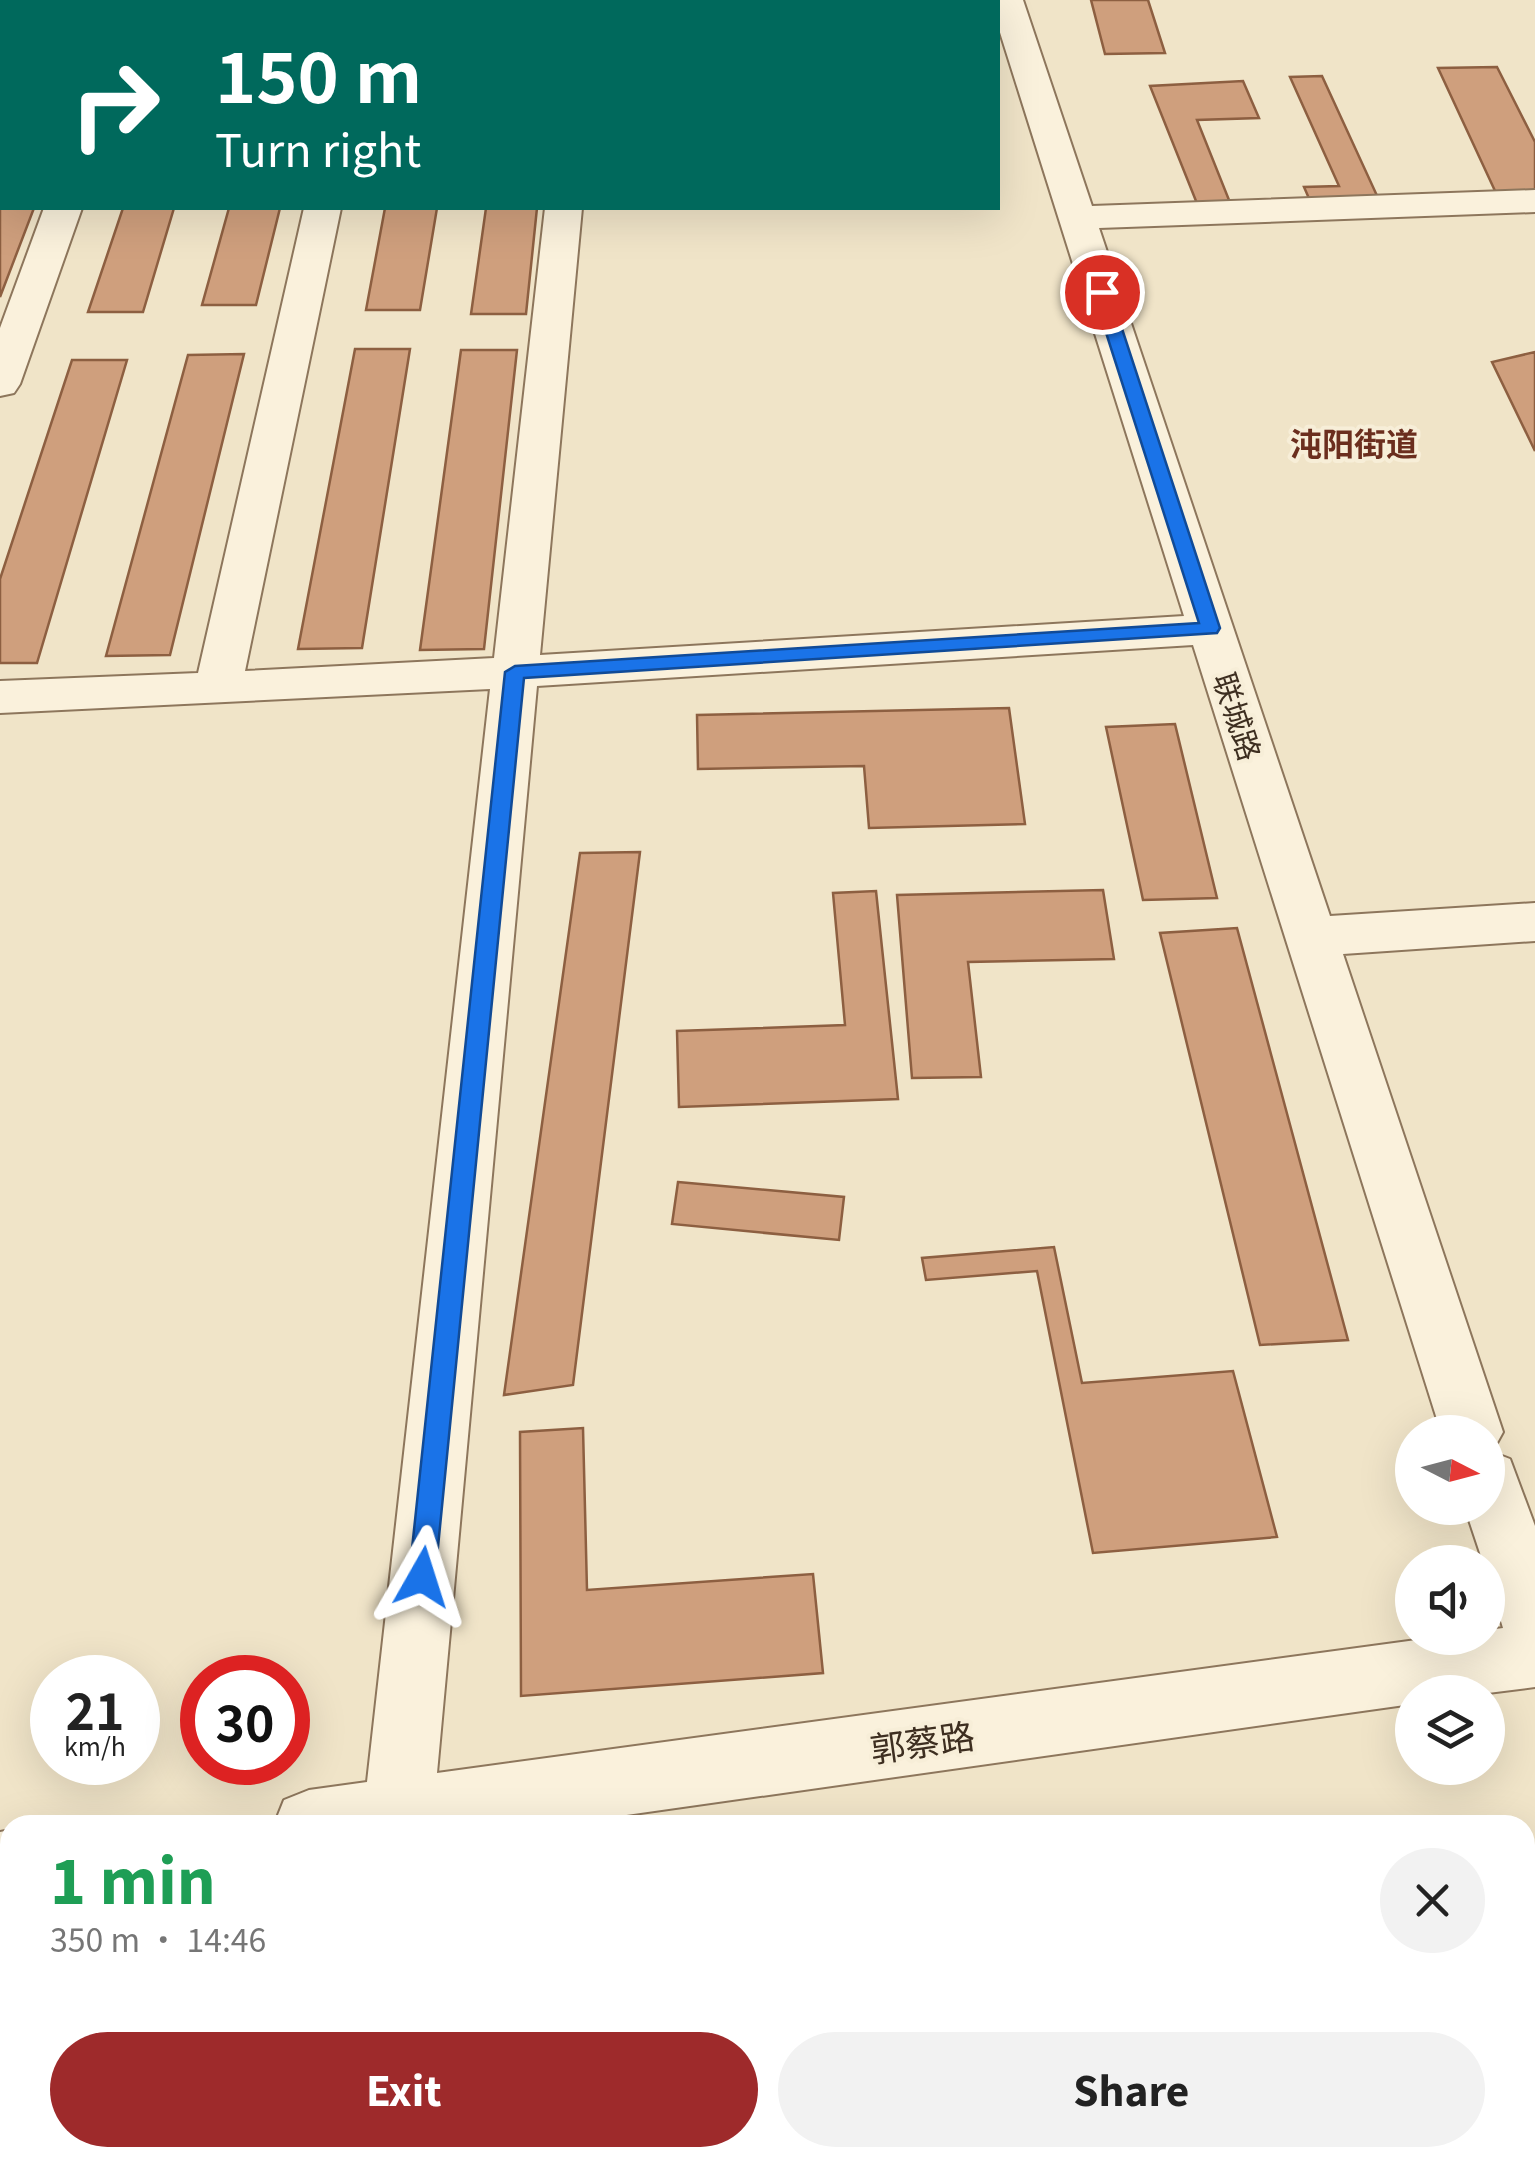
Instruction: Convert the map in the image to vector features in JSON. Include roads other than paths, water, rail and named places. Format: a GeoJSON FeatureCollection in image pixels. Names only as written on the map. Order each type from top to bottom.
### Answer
{"type":"FeatureCollection","features":[{"type":"Feature","properties":{"kind":"street","name":"联城路"},"geometry":{"type":"LineString","coordinates":[[1006,0],[1466,1415]]}},
{"type":"Feature","properties":{"kind":"street"},"geometry":{"type":"LineString","coordinates":[[1077,218],[1535,201]]}},
{"type":"Feature","properties":{"kind":"street"},"geometry":{"type":"LineString","coordinates":[[0,384],[62,210]]}},
{"type":"Feature","properties":{"kind":"street"},"geometry":{"type":"LineString","coordinates":[[218,688],[322,210]]}},
{"type":"Feature","properties":{"kind":"street"},"geometry":{"type":"LineString","coordinates":[[398,1813],[563,210]]}},
{"type":"Feature","properties":{"kind":"street"},"geometry":{"type":"LineString","coordinates":[[0,697],[515,672],[1211,628]]}},
{"type":"Feature","properties":{"kind":"street"},"geometry":{"type":"LineString","coordinates":[[1311,937],[1535,922]]}},
{"type":"Feature","properties":{"kind":"street"},"geometry":{"type":"LineString","coordinates":[[1503,1525],[1535,1625]]}},
{"type":"Feature","properties":{"kind":"street","name":"郭蔡路"},"geometry":{"type":"LineString","coordinates":[[383,1815],[1535,1654]]}},
{"type":"Feature","properties":{"kind":"district","name":"沌阳街道"},"geometry":{"type":"Point","coordinates":[1354,442]}}]}
